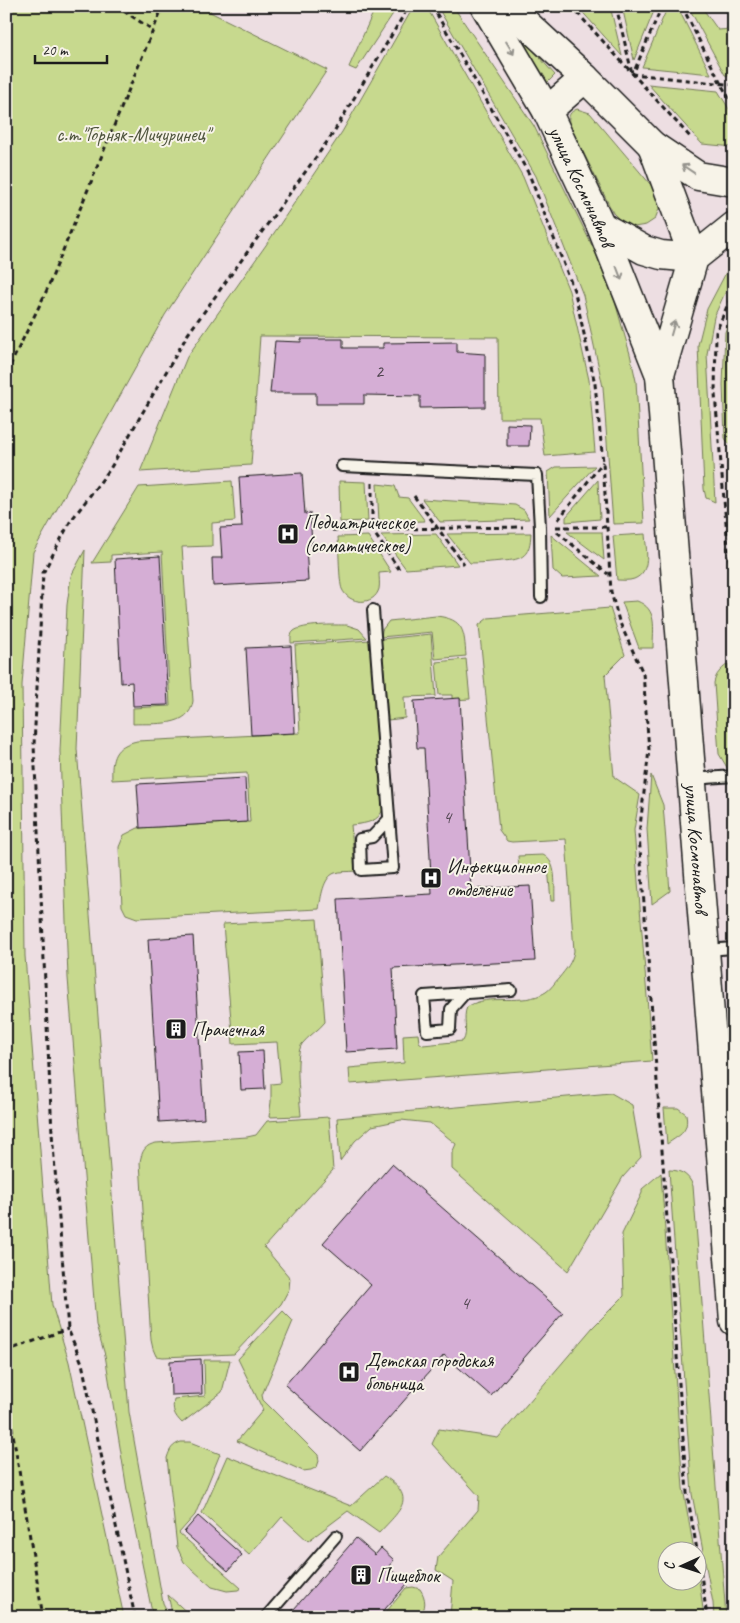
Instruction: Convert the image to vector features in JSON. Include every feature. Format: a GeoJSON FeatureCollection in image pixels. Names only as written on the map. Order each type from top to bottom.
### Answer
{"type":"FeatureCollection","features":[{"type":"Feature","properties":{"kind":"main road","name":"улица Космонавтов"},"geometry":{"type":"LineString","coordinates":[[485,6],[547,111],[601,226],[660,375],[734,1320]]}},
{"type":"Feature","properties":{"kind":"main road"},"geometry":{"type":"LineString","coordinates":[[507,6],[585,78],[652,145],[698,176],[734,182]]}},
{"type":"Feature","properties":{"kind":"main road"},"geometry":{"type":"LineString","coordinates":[[547,111],[585,78]]}},
{"type":"Feature","properties":{"kind":"main road"},"geometry":{"type":"LineString","coordinates":[[652,145],[694,258]]}},
{"type":"Feature","properties":{"kind":"main road"},"geometry":{"type":"LineString","coordinates":[[601,226],[644,250],[662,255],[694,258],[734,226]]}},
{"type":"Feature","properties":{"kind":"main road","name":"улица Космонавтов"},"geometry":{"type":"LineString","coordinates":[[660,375],[694,258]]}},
{"type":"Feature","properties":{"kind":"lane"},"geometry":{"type":"LineString","coordinates":[[342,466],[537,475],[541,597]]}},
{"type":"Feature","properties":{"kind":"lane"},"geometry":{"type":"LineString","coordinates":[[373,610],[389,819],[392,868],[361,870],[360,839],[372,837],[389,819]]}},
{"type":"Feature","properties":{"kind":"lane"},"geometry":{"type":"LineString","coordinates":[[691,779],[734,776]]}},
{"type":"Feature","properties":{"kind":"lane"},"geometry":{"type":"LineString","coordinates":[[705,950],[734,948]]}},
{"type":"Feature","properties":{"kind":"lane"},"geometry":{"type":"LineString","coordinates":[[465,993],[451,1009],[450,1029],[427,1031],[424,996],[465,993],[511,990]]}},
{"type":"Feature","properties":{"kind":"lane"},"geometry":{"type":"LineString","coordinates":[[266,1617],[336,1536]]}},
{"type":"Feature","properties":{"kind":"path"},"geometry":{"type":"LineString","coordinates":[[116,6],[153,30]]}},
{"type":"Feature","properties":{"kind":"path"},"geometry":{"type":"LineString","coordinates":[[6,374],[46,292],[163,6]]}},
{"type":"Feature","properties":{"kind":"path"},"geometry":{"type":"LineString","coordinates":[[135,1617],[82,1363],[68,1329],[52,1133],[34,745],[43,573],[70,522],[110,470],[188,334],[332,135],[409,6]]}},
{"type":"Feature","properties":{"kind":"path"},"geometry":{"type":"LineString","coordinates":[[432,6],[529,174],[575,293],[595,384],[603,462],[608,574],[619,621],[643,673],[649,750],[639,835],[688,1493],[695,1540]]}},
{"type":"Feature","properties":{"kind":"path"},"geometry":{"type":"LineString","coordinates":[[571,6],[697,144]]}},
{"type":"Feature","properties":{"kind":"path"},"geometry":{"type":"LineString","coordinates":[[616,6],[632,74]]}},
{"type":"Feature","properties":{"kind":"path"},"geometry":{"type":"LineString","coordinates":[[632,74],[662,6]]}},
{"type":"Feature","properties":{"kind":"path"},"geometry":{"type":"LineString","coordinates":[[682,6],[734,106]]}},
{"type":"Feature","properties":{"kind":"path"},"geometry":{"type":"LineString","coordinates":[[632,74],[734,85]]}},
{"type":"Feature","properties":{"kind":"path"},"geometry":{"type":"LineString","coordinates":[[734,290],[716,332],[715,394],[734,617]]}},
{"type":"Feature","properties":{"kind":"path"},"geometry":{"type":"LineString","coordinates":[[552,527],[603,462]]}},
{"type":"Feature","properties":{"kind":"path"},"geometry":{"type":"LineString","coordinates":[[372,467],[372,530],[399,569]]}},
{"type":"Feature","properties":{"kind":"path"},"geometry":{"type":"LineString","coordinates":[[414,496],[464,564]]}},
{"type":"Feature","properties":{"kind":"path"},"geometry":{"type":"LineString","coordinates":[[332,530],[540,527]]}},
{"type":"Feature","properties":{"kind":"path"},"geometry":{"type":"LineString","coordinates":[[552,527],[606,527]]}},
{"type":"Feature","properties":{"kind":"path"},"geometry":{"type":"LineString","coordinates":[[552,527],[608,574]]}},
{"type":"Feature","properties":{"kind":"path"},"geometry":{"type":"LineString","coordinates":[[6,1351],[68,1329]]}},
{"type":"Feature","properties":{"kind":"path"},"geometry":{"type":"LineString","coordinates":[[6,1391],[43,1617]]}},
{"type":"Feature","properties":{"kind":"path"},"geometry":{"type":"LineString","coordinates":[[703,1590],[707,1617]]}},
{"type":"Feature","properties":{"kind":"green space","name":"с.т.\"Горняк-Мичуринец\""},"geometry":{"type":"Polygon","coordinates":[[[6,6],[212,6],[210,12],[327,70],[165,315],[33,552],[22,685],[25,956],[52,1305],[69,1362],[124,1617],[6,1617],[6,6]]]}},
{"type":"Feature","properties":{"kind":"green space"},"geometry":{"type":"Polygon","coordinates":[[[376,6],[398,6],[356,70],[349,67],[376,6]]]}},
{"type":"Feature","properties":{"kind":"green space"},"geometry":{"type":"Polygon","coordinates":[[[414,6],[426,6],[523,177],[569,291],[589,380],[595,452],[545,456],[540,418],[499,418],[498,337],[260,336],[251,465],[140,472],[187,357],[266,245],[342,132],[414,6]]]}},
{"type":"Feature","properties":{"kind":"green space"},"geometry":{"type":"Polygon","coordinates":[[[437,6],[453,6],[534,126],[597,256],[615,302],[636,381],[644,523],[613,524],[603,387],[583,295],[536,176],[437,6]]]}},
{"type":"Feature","properties":{"kind":"green space"},"geometry":{"type":"Polygon","coordinates":[[[494,6],[555,75],[546,84],[494,6]]]}},
{"type":"Feature","properties":{"kind":"green space"},"geometry":{"type":"Polygon","coordinates":[[[577,6],[610,6],[622,56],[577,6]]]}},
{"type":"Feature","properties":{"kind":"green space"},"geometry":{"type":"Polygon","coordinates":[[[622,6],[656,6],[634,60],[622,6]]]}},
{"type":"Feature","properties":{"kind":"green space"},"geometry":{"type":"Polygon","coordinates":[[[668,6],[677,6],[711,74],[642,67],[668,6]]]}},
{"type":"Feature","properties":{"kind":"green space"},"geometry":{"type":"Polygon","coordinates":[[[688,6],[701,6],[718,30],[734,29],[734,76],[725,75],[688,6]]]}},
{"type":"Feature","properties":{"kind":"green space"},"geometry":{"type":"Polygon","coordinates":[[[648,84],[718,91],[734,117],[734,147],[702,144],[648,84]]]}},
{"type":"Feature","properties":{"kind":"green space"},"geometry":{"type":"Polygon","coordinates":[[[577,109],[590,113],[656,191],[659,209],[655,219],[646,225],[634,227],[623,223],[613,213],[569,123],[570,114],[577,109]]]}},
{"type":"Feature","properties":{"kind":"green space"},"geometry":{"type":"Polygon","coordinates":[[[734,261],[734,277],[714,317],[707,354],[715,502],[706,498],[704,489],[698,345],[707,309],[734,261]]]}},
{"type":"Feature","properties":{"kind":"green space"},"geometry":{"type":"Polygon","coordinates":[[[734,308],[733,446],[725,438],[723,385],[725,332],[734,308]]]}},
{"type":"Feature","properties":{"kind":"green space"},"geometry":{"type":"Polygon","coordinates":[[[595,466],[550,516],[548,472],[556,467],[595,466]]]}},
{"type":"Feature","properties":{"kind":"green space"},"geometry":{"type":"Polygon","coordinates":[[[598,480],[600,519],[566,522],[566,517],[598,480]]]}},
{"type":"Feature","properties":{"kind":"green space"},"geometry":{"type":"Polygon","coordinates":[[[232,481],[235,521],[212,523],[212,546],[182,547],[193,701],[190,710],[185,716],[170,722],[133,724],[133,708],[170,706],[162,552],[111,555],[111,562],[92,563],[139,487],[232,481]]]}},
{"type":"Feature","properties":{"kind":"green space"},"geometry":{"type":"Polygon","coordinates":[[[339,481],[366,482],[368,521],[340,522],[339,481]]]}},
{"type":"Feature","properties":{"kind":"green space"},"geometry":{"type":"Polygon","coordinates":[[[377,484],[395,486],[399,497],[408,498],[425,521],[379,522],[377,484]]]}},
{"type":"Feature","properties":{"kind":"green space"},"geometry":{"type":"Polygon","coordinates":[[[422,499],[515,505],[524,510],[529,519],[440,522],[422,499]]]}},
{"type":"Feature","properties":{"kind":"green space"},"geometry":{"type":"Polygon","coordinates":[[[567,532],[602,532],[604,560],[567,532]]]}},
{"type":"Feature","properties":{"kind":"green space"},"geometry":{"type":"Polygon","coordinates":[[[531,533],[529,547],[521,558],[474,563],[470,563],[447,534],[531,533]]]}},
{"type":"Feature","properties":{"kind":"green space"},"geometry":{"type":"Polygon","coordinates":[[[436,534],[458,565],[406,569],[381,535],[436,534]]]}},
{"type":"Feature","properties":{"kind":"green space"},"geometry":{"type":"Polygon","coordinates":[[[645,534],[647,560],[640,576],[634,579],[617,580],[613,536],[645,534]]]}},
{"type":"Feature","properties":{"kind":"green space"},"geometry":{"type":"Polygon","coordinates":[[[551,535],[601,576],[562,578],[553,570],[551,535]]]}},
{"type":"Feature","properties":{"kind":"green space"},"geometry":{"type":"Polygon","coordinates":[[[368,536],[391,572],[379,573],[379,589],[376,595],[367,601],[355,601],[345,594],[342,589],[338,537],[368,536]]]}},
{"type":"Feature","properties":{"kind":"green space"},"geometry":{"type":"Polygon","coordinates":[[[85,550],[77,749],[129,1412],[163,1603],[170,1617],[153,1617],[127,1490],[105,1355],[96,1325],[68,978],[60,751],[67,605],[71,576],[85,550]]]}},
{"type":"Feature","properties":{"kind":"green space"},"geometry":{"type":"Polygon","coordinates":[[[637,601],[644,604],[651,614],[653,620],[653,648],[639,648],[622,602],[637,601]]]}},
{"type":"Feature","properties":{"kind":"green space"},"geometry":{"type":"Polygon","coordinates":[[[610,608],[625,655],[605,675],[614,777],[640,795],[634,830],[652,1061],[350,1084],[349,1068],[404,1063],[403,1035],[418,1034],[419,1042],[423,1045],[463,1041],[465,1037],[467,1007],[486,1000],[527,999],[537,996],[550,989],[570,962],[574,951],[566,839],[512,842],[507,841],[499,830],[479,625],[488,618],[610,608]]]}},
{"type":"Feature","properties":{"kind":"green space"},"geometry":{"type":"Polygon","coordinates":[[[436,616],[453,620],[461,628],[465,640],[466,656],[435,659],[432,632],[381,637],[382,630],[389,621],[436,616]]]}},
{"type":"Feature","properties":{"kind":"green space"},"geometry":{"type":"Polygon","coordinates":[[[347,625],[359,629],[367,638],[291,643],[294,631],[304,627],[347,625]]]}},
{"type":"Feature","properties":{"kind":"green space"},"geometry":{"type":"Polygon","coordinates":[[[431,634],[436,696],[404,697],[405,718],[388,720],[381,639],[431,634]]]}},
{"type":"Feature","properties":{"kind":"green space"},"geometry":{"type":"Polygon","coordinates":[[[371,640],[384,801],[382,812],[376,819],[351,825],[355,871],[337,872],[331,875],[323,888],[319,909],[137,918],[126,914],[122,906],[119,847],[124,835],[138,828],[250,822],[247,773],[112,780],[113,759],[119,750],[129,743],[137,741],[300,733],[295,645],[371,640]]]}},
{"type":"Feature","properties":{"kind":"green space"},"geometry":{"type":"Polygon","coordinates":[[[466,659],[470,699],[452,700],[452,695],[439,695],[436,662],[466,659]]]}},
{"type":"Feature","properties":{"kind":"green space"},"geometry":{"type":"Polygon","coordinates":[[[728,664],[734,742],[734,771],[728,769],[719,754],[714,683],[719,672],[728,664]]]}},
{"type":"Feature","properties":{"kind":"green space"},"geometry":{"type":"Polygon","coordinates":[[[651,775],[663,805],[670,891],[652,904],[647,829],[651,775]]]}},
{"type":"Feature","properties":{"kind":"green space"},"geometry":{"type":"Polygon","coordinates":[[[543,855],[548,858],[553,869],[555,901],[551,901],[548,867],[519,867],[518,856],[543,855]]]}},
{"type":"Feature","properties":{"kind":"green space"},"geometry":{"type":"Polygon","coordinates":[[[317,919],[325,1022],[304,1041],[300,1050],[298,1079],[301,1116],[269,1117],[271,1084],[281,1083],[277,1042],[233,1044],[223,924],[317,919]]]}},
{"type":"Feature","properties":{"kind":"green space"},"geometry":{"type":"Polygon","coordinates":[[[611,1093],[632,1105],[641,1157],[623,1177],[568,1271],[452,1169],[452,1153],[456,1144],[430,1123],[401,1120],[372,1126],[355,1141],[340,1161],[337,1118],[611,1093]]]}},
{"type":"Feature","properties":{"kind":"green space"},"geometry":{"type":"Polygon","coordinates":[[[664,1108],[678,1108],[686,1114],[687,1120],[683,1132],[667,1144],[664,1108]]]}},
{"type":"Feature","properties":{"kind":"green space"},"geometry":{"type":"Polygon","coordinates":[[[329,1117],[333,1170],[264,1247],[290,1278],[289,1289],[281,1304],[234,1354],[156,1356],[151,1340],[140,1162],[145,1149],[149,1145],[156,1143],[256,1135],[267,1121],[329,1117]]]}},
{"type":"Feature","properties":{"kind":"green space"},"geometry":{"type":"Polygon","coordinates":[[[669,1170],[684,1174],[693,1186],[726,1617],[714,1617],[708,1577],[708,1540],[701,1540],[692,1494],[669,1170]]]}},
{"type":"Feature","properties":{"kind":"green space"},"geometry":{"type":"Polygon","coordinates":[[[661,1173],[683,1488],[692,1540],[658,1540],[658,1590],[700,1590],[704,1617],[450,1617],[453,1581],[436,1570],[438,1557],[478,1510],[479,1496],[432,1444],[439,1429],[498,1438],[593,1327],[624,1296],[622,1234],[642,1193],[642,1189],[661,1173]]]}},
{"type":"Feature","properties":{"kind":"green space"},"geometry":{"type":"Polygon","coordinates":[[[283,1311],[293,1321],[262,1395],[263,1400],[318,1455],[317,1467],[311,1470],[303,1471],[237,1441],[263,1410],[238,1359],[283,1311]]]}},
{"type":"Feature","properties":{"kind":"green space"},"geometry":{"type":"Polygon","coordinates":[[[204,1360],[230,1360],[222,1392],[182,1423],[174,1412],[174,1399],[205,1396],[204,1360]]]}},
{"type":"Feature","properties":{"kind":"green space"},"geometry":{"type":"Polygon","coordinates":[[[190,1442],[220,1454],[195,1515],[179,1533],[241,1588],[238,1590],[227,1591],[212,1587],[184,1562],[177,1547],[167,1458],[175,1444],[190,1442]]]}},
{"type":"Feature","properties":{"kind":"green space"},"geometry":{"type":"Polygon","coordinates":[[[227,1456],[351,1506],[384,1476],[401,1491],[402,1504],[399,1511],[379,1533],[348,1511],[308,1541],[282,1517],[249,1555],[202,1513],[227,1456]]]}},
{"type":"Feature","properties":{"kind":"green space"},"geometry":{"type":"Polygon","coordinates":[[[406,1588],[420,1589],[424,1596],[424,1607],[419,1617],[382,1617],[406,1588]]]}},
{"type":"Feature","properties":{"kind":"green space"},"geometry":{"type":"Polygon","coordinates":[[[168,1595],[192,1617],[173,1617],[168,1595]]]}},
{"type":"Feature","properties":{"kind":"building"},"geometry":{"type":"Polygon","coordinates":[[[301,339],[343,339],[343,348],[383,348],[383,343],[457,342],[457,352],[485,354],[485,407],[420,408],[420,396],[364,395],[364,404],[316,404],[316,393],[270,393],[275,341],[301,342],[301,339]]]}},
{"type":"Feature","properties":{"kind":"building"},"geometry":{"type":"Polygon","coordinates":[[[507,424],[530,425],[529,446],[507,446],[507,424]]]}},
{"type":"Feature","properties":{"kind":"building"},"geometry":{"type":"Polygon","coordinates":[[[302,473],[305,514],[310,513],[312,545],[306,545],[308,581],[213,586],[212,558],[222,558],[220,528],[242,527],[239,477],[302,473]]]}},
{"type":"Feature","properties":{"kind":"building"},"geometry":{"type":"Polygon","coordinates":[[[160,556],[168,705],[133,706],[132,682],[121,683],[115,559],[160,556]]]}},
{"type":"Feature","properties":{"kind":"building"},"geometry":{"type":"Polygon","coordinates":[[[291,646],[295,733],[251,735],[246,648],[291,646]]]}},
{"type":"Feature","properties":{"kind":"building"},"geometry":{"type":"Polygon","coordinates":[[[460,698],[471,889],[530,886],[535,961],[393,968],[397,1049],[346,1052],[338,899],[432,894],[424,748],[417,748],[414,701],[460,698]]]}},
{"type":"Feature","properties":{"kind":"building"},"geometry":{"type":"Polygon","coordinates":[[[245,778],[247,822],[140,828],[137,784],[245,778]]]}},
{"type":"Feature","properties":{"kind":"building","name":"Прачечная"},"geometry":{"type":"Polygon","coordinates":[[[193,936],[204,1119],[159,1122],[148,939],[193,936]]]}},
{"type":"Feature","properties":{"kind":"building"},"geometry":{"type":"Polygon","coordinates":[[[263,1051],[265,1089],[241,1090],[239,1052],[263,1051]]]}},
{"type":"Feature","properties":{"kind":"building"},"geometry":{"type":"Polygon","coordinates":[[[392,1164],[563,1313],[491,1396],[444,1355],[360,1451],[285,1385],[371,1285],[323,1243],[392,1164]]]}},
{"type":"Feature","properties":{"kind":"building"},"geometry":{"type":"Polygon","coordinates":[[[201,1359],[202,1394],[171,1395],[170,1361],[201,1359]]]}},
{"type":"Feature","properties":{"kind":"building"},"geometry":{"type":"Polygon","coordinates":[[[198,1516],[242,1555],[228,1571],[184,1532],[198,1516]]]}},
{"type":"Feature","properties":{"kind":"building","name":"Пищеблок"},"geometry":{"type":"Polygon","coordinates":[[[356,1538],[375,1555],[381,1548],[394,1560],[388,1567],[407,1584],[378,1617],[287,1617],[356,1538]]]}},
{"type":"Feature","properties":{"kind":"place","name":"Педиатрическое (соматическое)"},"geometry":{"type":"Point","coordinates":[288,534]}},
{"type":"Feature","properties":{"kind":"place","name":"Инфекционное отделение"},"geometry":{"type":"Point","coordinates":[431,878]}},
{"type":"Feature","properties":{"kind":"place","name":"Прачечная"},"geometry":{"type":"Point","coordinates":[176,1029]}},
{"type":"Feature","properties":{"kind":"place","name":"Детская городская больница"},"geometry":{"type":"Point","coordinates":[349,1372]}},
{"type":"Feature","properties":{"kind":"place","name":"Пищеблок"},"geometry":{"type":"Point","coordinates":[361,1575]}}]}
